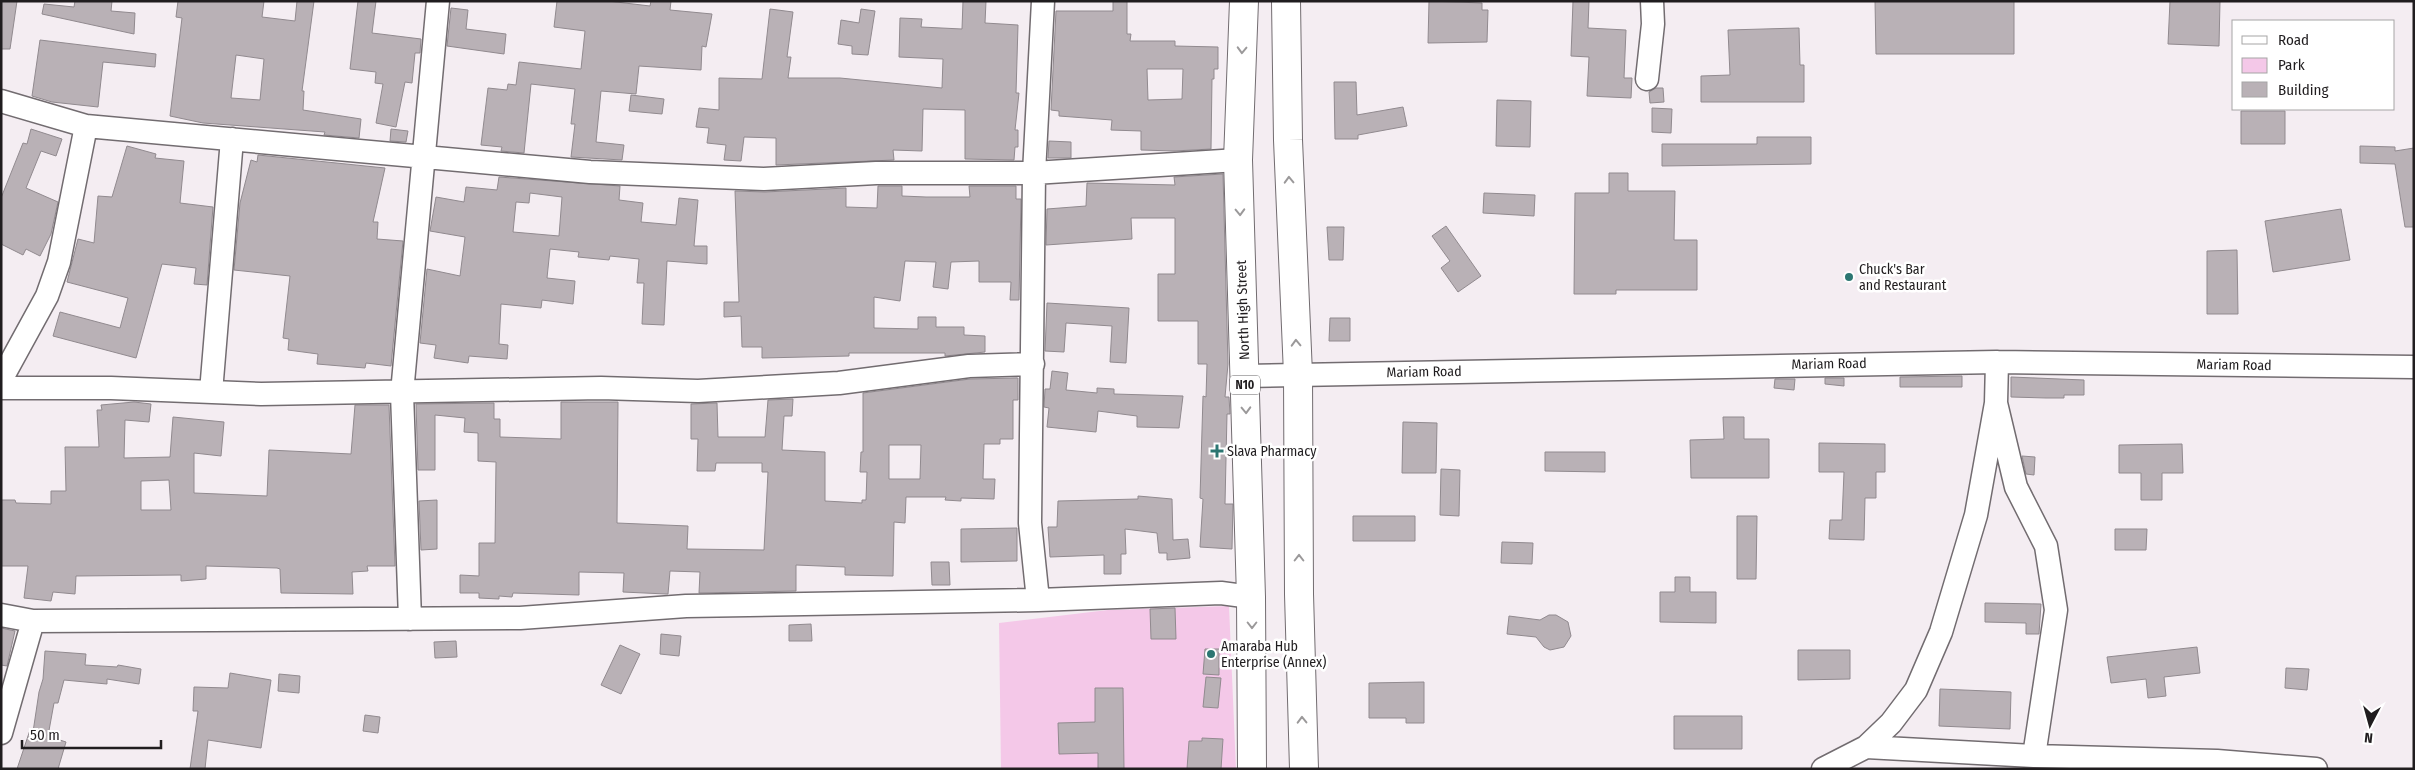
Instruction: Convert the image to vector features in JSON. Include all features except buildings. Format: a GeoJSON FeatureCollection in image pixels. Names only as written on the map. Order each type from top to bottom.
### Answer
{"type":"FeatureCollection","features":[{"type":"Feature","properties":{"kind":"highway","name":"North High Street"},"geometry":{"type":"LineString","coordinates":[[1244,1],[1238,160],[1251,597],[1252,769]]}},
{"type":"Feature","properties":{"kind":"highway"},"geometry":{"type":"LineString","coordinates":[[1286,1],[1288,140],[1298,374],[1299,594],[1304,769]]}},
{"type":"Feature","properties":{"kind":"street"},"geometry":{"type":"LineString","coordinates":[[410,619],[402,393],[438,1]]}},
{"type":"Feature","properties":{"kind":"street"},"geometry":{"type":"LineString","coordinates":[[1038,600],[1030,523],[1034,173],[1043,1]]}},
{"type":"Feature","properties":{"kind":"street"},"geometry":{"type":"LineString","coordinates":[[1647,78],[1653,24],[1652,1]]}},
{"type":"Feature","properties":{"kind":"street"},"geometry":{"type":"LineString","coordinates":[[1,100],[86,126],[590,172],[764,179],[876,173],[1034,173],[1238,160]]}},
{"type":"Feature","properties":{"kind":"street"},"geometry":{"type":"LineString","coordinates":[[1,380],[47,296],[60,262],[86,126]]}},
{"type":"Feature","properties":{"kind":"street"},"geometry":{"type":"LineString","coordinates":[[211,392],[232,139]]}},
{"type":"Feature","properties":{"kind":"street"},"geometry":{"type":"LineString","coordinates":[[1823,769],[1866,746],[1891,723],[1916,690],[1941,632],[1976,515],[1996,403],[1997,362]]}},
{"type":"Feature","properties":{"kind":"street","name":"Mariam Road"},"geometry":{"type":"LineString","coordinates":[[1245,376],[1997,362],[2414,367]]}},
{"type":"Feature","properties":{"kind":"street"},"geometry":{"type":"LineString","coordinates":[[1,388],[402,393],[582,388],[698,391],[790,387],[968,366],[1032,364]]}},
{"type":"Feature","properties":{"kind":"street"},"geometry":{"type":"LineString","coordinates":[[1996,403],[2016,487],[2046,546],[2056,610],[2034,756]]}},
{"type":"Feature","properties":{"kind":"street"},"geometry":{"type":"LineString","coordinates":[[1,615],[33,621],[520,618],[686,606],[1038,600],[1221,593],[1251,597]]}},
{"type":"Feature","properties":{"kind":"street"},"geometry":{"type":"LineString","coordinates":[[1,733],[33,621]]}},
{"type":"Feature","properties":{"kind":"street"},"geometry":{"type":"LineString","coordinates":[[1866,746],[2034,756],[2217,762],[2316,769]]}},
{"type":"Feature","properties":{"kind":"green space"},"geometry":{"type":"Polygon","coordinates":[[[1229,606],[1236,769],[1001,769],[999,623],[1108,610],[1229,606]]]}},
{"type":"Feature","properties":{"kind":"place","name":"Chuck's Bar and Restaurant"},"geometry":{"type":"Point","coordinates":[1849,277]}},
{"type":"Feature","properties":{"kind":"place","name":"Slava Pharmacy"},"geometry":{"type":"Point","coordinates":[1217,451]}},
{"type":"Feature","properties":{"kind":"place","name":"Amaraba Hub Enterprise (Annex)"},"geometry":{"type":"Point","coordinates":[1211,654]}}]}
